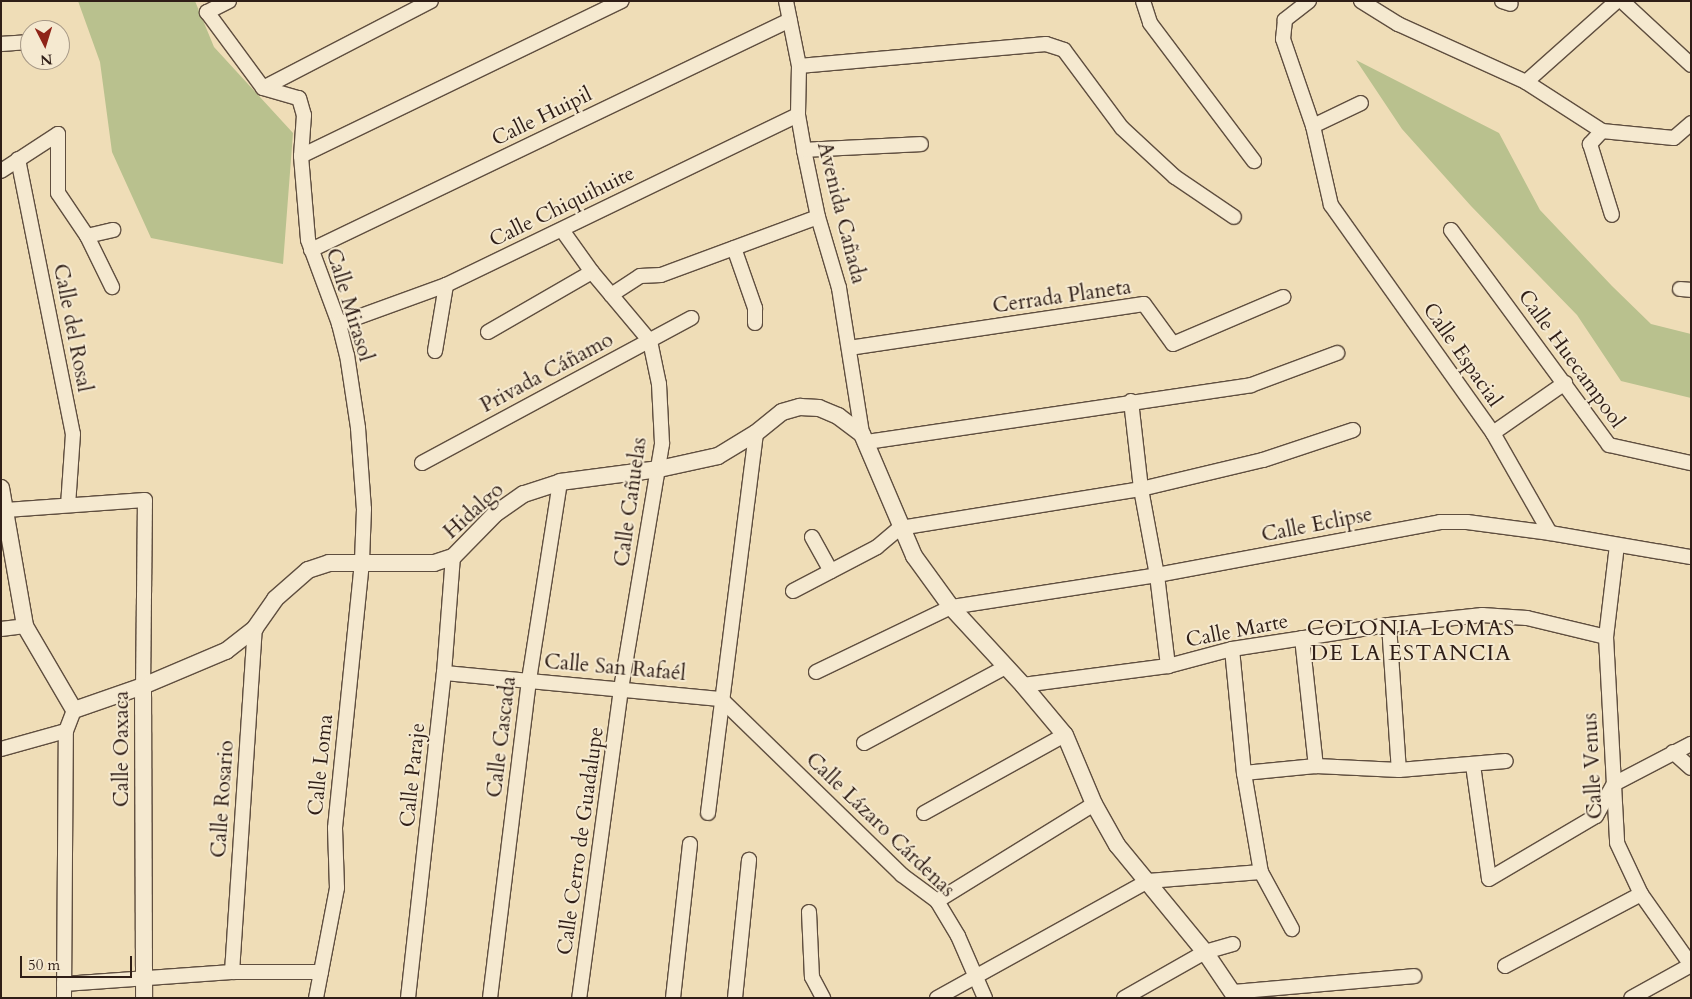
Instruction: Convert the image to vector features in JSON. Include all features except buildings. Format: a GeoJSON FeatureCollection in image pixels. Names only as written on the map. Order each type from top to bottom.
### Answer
{"type":"FeatureCollection","features":[{"type":"Feature","properties":{"kind":"street"},"geometry":{"type":"LineString","coordinates":[[229,1],[207,12],[263,88],[431,1]]}},
{"type":"Feature","properties":{"kind":"street"},"geometry":{"type":"LineString","coordinates":[[302,156],[622,1]]}},
{"type":"Feature","properties":{"kind":"street","name":"Avenida Cañada"},"geometry":{"type":"LineString","coordinates":[[786,1],[799,66],[798,115],[804,150],[818,217],[839,288],[865,438]]}},
{"type":"Feature","properties":{"kind":"street"},"geometry":{"type":"LineString","coordinates":[[1143,1],[1150,23],[1254,161]]}},
{"type":"Feature","properties":{"kind":"street"},"geometry":{"type":"LineString","coordinates":[[1309,1],[1285,20],[1283,39],[1313,126],[1361,103]]}},
{"type":"Feature","properties":{"kind":"street"},"geometry":{"type":"LineString","coordinates":[[1361,1],[1374,5],[1398,24],[1526,82],[1602,131],[1674,138],[1691,123]]}},
{"type":"Feature","properties":{"kind":"street"},"geometry":{"type":"LineString","coordinates":[[1526,82],[1617,1]]}},
{"type":"Feature","properties":{"kind":"street"},"geometry":{"type":"LineString","coordinates":[[1622,1],[1691,65]]}},
{"type":"Feature","properties":{"kind":"street","name":"Calle Huipil"},"geometry":{"type":"LineString","coordinates":[[311,250],[790,20]]}},
{"type":"Feature","properties":{"kind":"street"},"geometry":{"type":"LineString","coordinates":[[1,44],[20,43]]}},
{"type":"Feature","properties":{"kind":"street"},"geometry":{"type":"LineString","coordinates":[[799,66],[1046,44],[1064,50],[1122,128],[1175,177],[1234,217]]}},
{"type":"Feature","properties":{"kind":"street","name":"Calle Mirasol"},"geometry":{"type":"LineString","coordinates":[[263,88],[299,98],[304,115],[302,156],[308,240],[339,324],[347,355],[358,428],[364,509],[362,562]]}},
{"type":"Feature","properties":{"kind":"street","name":"Calle Chiquihuite"},"geometry":{"type":"LineString","coordinates":[[339,324],[446,285],[798,115]]}},
{"type":"Feature","properties":{"kind":"street","name":"Calle Espacial"},"geometry":{"type":"LineString","coordinates":[[1313,126],[1331,205],[1493,433],[1550,533]]}},
{"type":"Feature","properties":{"kind":"street"},"geometry":{"type":"LineString","coordinates":[[1602,131],[1590,144],[1612,215]]}},
{"type":"Feature","properties":{"kind":"street","name":"Calle del Rosal"},"geometry":{"type":"LineString","coordinates":[[68,505],[73,434],[18,160],[58,134],[58,193],[87,236],[112,287]]}},
{"type":"Feature","properties":{"kind":"street"},"geometry":{"type":"LineString","coordinates":[[804,150],[921,144]]}},
{"type":"Feature","properties":{"kind":"street"},"geometry":{"type":"LineString","coordinates":[[1,171],[18,160]]}},
{"type":"Feature","properties":{"kind":"street"},"geometry":{"type":"LineString","coordinates":[[611,294],[640,276],[661,275],[818,217]]}},
{"type":"Feature","properties":{"kind":"street"},"geometry":{"type":"LineString","coordinates":[[87,236],[113,230]]}},
{"type":"Feature","properties":{"kind":"street","name":"Calle Cañuelas"},"geometry":{"type":"LineString","coordinates":[[562,230],[592,272],[650,341],[659,384],[662,444],[659,469],[621,689]]}},
{"type":"Feature","properties":{"kind":"street","name":"Calle Huecampool"},"geometry":{"type":"LineString","coordinates":[[1451,230],[1609,445],[1691,463]]}},
{"type":"Feature","properties":{"kind":"street"},"geometry":{"type":"LineString","coordinates":[[734,248],[755,308],[755,323]]}},
{"type":"Feature","properties":{"kind":"street"},"geometry":{"type":"LineString","coordinates":[[488,332],[592,272]]}},
{"type":"Feature","properties":{"kind":"street"},"geometry":{"type":"LineString","coordinates":[[435,351],[446,285]]}},
{"type":"Feature","properties":{"kind":"street","name":"Cerrada Planeta"},"geometry":{"type":"LineString","coordinates":[[849,348],[1144,304],[1173,344],[1283,297]]}},
{"type":"Feature","properties":{"kind":"street","name":"Privada Cáñamo"},"geometry":{"type":"LineString","coordinates":[[422,463],[691,318]]}},
{"type":"Feature","properties":{"kind":"street"},"geometry":{"type":"LineString","coordinates":[[1337,353],[1251,385],[865,438],[900,528],[914,556],[951,607],[1024,685],[1065,735],[1094,804],[1117,845],[1205,952],[1234,995],[1414,976]]}},
{"type":"Feature","properties":{"kind":"street"},"geometry":{"type":"LineString","coordinates":[[1493,433],[1565,383]]}},
{"type":"Feature","properties":{"kind":"street"},"geometry":{"type":"LineString","coordinates":[[1131,401],[1141,489],[1157,575],[1168,666]]}},
{"type":"Feature","properties":{"kind":"street","name":"Hidalgo"},"geometry":{"type":"LineString","coordinates":[[74,710],[143,686],[226,651],[255,628],[275,599],[308,570],[329,563],[434,563],[453,557],[495,514],[524,494],[560,482],[659,469],[718,456],[756,433],[782,412],[800,407],[819,408],[838,416],[865,438]]}},
{"type":"Feature","properties":{"kind":"street"},"geometry":{"type":"LineString","coordinates":[[793,591],[878,547],[900,528],[1141,489],[1263,460],[1352,430]]}},
{"type":"Feature","properties":{"kind":"street"},"geometry":{"type":"LineString","coordinates":[[708,812],[756,433]]}},
{"type":"Feature","properties":{"kind":"street","name":"Calle Cascada"},"geometry":{"type":"LineString","coordinates":[[490,998],[529,680],[560,482]]}},
{"type":"Feature","properties":{"kind":"street"},"geometry":{"type":"LineString","coordinates":[[1,488],[6,510],[6,544],[25,626],[74,710],[66,731],[64,991],[144,977],[232,972],[321,972]]}},
{"type":"Feature","properties":{"kind":"street","name":"Calle Oaxaca"},"geometry":{"type":"LineString","coordinates":[[68,505],[145,500],[143,686],[144,998]]}},
{"type":"Feature","properties":{"kind":"street"},"geometry":{"type":"LineString","coordinates":[[6,510],[68,505]]}},
{"type":"Feature","properties":{"kind":"street","name":"Calle Eclipse"},"geometry":{"type":"LineString","coordinates":[[816,672],[951,607],[1157,575],[1440,522],[1467,522],[1550,533],[1691,557]]}},
{"type":"Feature","properties":{"kind":"street"},"geometry":{"type":"LineString","coordinates":[[812,537],[831,572]]}},
{"type":"Feature","properties":{"kind":"street","name":"Calle Venus"},"geometry":{"type":"LineString","coordinates":[[1617,545],[1606,638],[1617,843],[1641,894],[1691,965]]}},
{"type":"Feature","properties":{"kind":"street","name":"Calle Paraje"},"geometry":{"type":"LineString","coordinates":[[411,997],[444,674],[453,557]]}},
{"type":"Feature","properties":{"kind":"street","name":"Calle Loma"},"geometry":{"type":"LineString","coordinates":[[316,998],[337,888],[335,828],[362,562]]}},
{"type":"Feature","properties":{"kind":"street","name":"Calle Marte"},"geometry":{"type":"LineString","coordinates":[[1024,685],[1168,666],[1232,649],[1302,638],[1389,625],[1482,615],[1527,618],[1606,638]]}},
{"type":"Feature","properties":{"kind":"street"},"geometry":{"type":"LineString","coordinates":[[1389,625],[1399,770]]}},
{"type":"Feature","properties":{"kind":"street"},"geometry":{"type":"LineString","coordinates":[[1,629],[25,626]]}},
{"type":"Feature","properties":{"kind":"street","name":"Calle Rosario"},"geometry":{"type":"LineString","coordinates":[[232,972],[255,628]]}},
{"type":"Feature","properties":{"kind":"street"},"geometry":{"type":"LineString","coordinates":[[1302,638],[1316,766]]}},
{"type":"Feature","properties":{"kind":"street"},"geometry":{"type":"LineString","coordinates":[[1232,649],[1244,773],[1261,872],[1292,929]]}},
{"type":"Feature","properties":{"kind":"street"},"geometry":{"type":"LineString","coordinates":[[864,743],[1006,667]]}},
{"type":"Feature","properties":{"kind":"street","name":"Calle San Rafaél"},"geometry":{"type":"LineString","coordinates":[[444,674],[529,680],[722,699]]}},
{"type":"Feature","properties":{"kind":"street","name":"Calle Cerro de Guadalupe"},"geometry":{"type":"LineString","coordinates":[[579,998],[621,689]]}},
{"type":"Feature","properties":{"kind":"street","name":"Calle Lázaro Cárdenas"},"geometry":{"type":"LineString","coordinates":[[722,699],[902,875],[937,901],[958,936],[985,998]]}},
{"type":"Feature","properties":{"kind":"street"},"geometry":{"type":"LineString","coordinates":[[1,749],[66,731]]}},
{"type":"Feature","properties":{"kind":"street"},"geometry":{"type":"LineString","coordinates":[[924,813],[1065,735]]}},
{"type":"Feature","properties":{"kind":"street"},"geometry":{"type":"LineString","coordinates":[[1473,765],[1489,879],[1596,816],[1614,784],[1691,744]]}},
{"type":"Feature","properties":{"kind":"street"},"geometry":{"type":"LineString","coordinates":[[1673,752],[1691,768]]}},
{"type":"Feature","properties":{"kind":"street"},"geometry":{"type":"LineString","coordinates":[[1244,773],[1316,766],[1399,770],[1506,761]]}},
{"type":"Feature","properties":{"kind":"street"},"geometry":{"type":"LineString","coordinates":[[937,901],[1094,804]]}},
{"type":"Feature","properties":{"kind":"street"},"geometry":{"type":"LineString","coordinates":[[672,998],[690,844]]}},
{"type":"Feature","properties":{"kind":"street"},"geometry":{"type":"LineString","coordinates":[[735,998],[749,860]]}},
{"type":"Feature","properties":{"kind":"street"},"geometry":{"type":"LineString","coordinates":[[937,998],[1148,881],[1261,872]]}},
{"type":"Feature","properties":{"kind":"street"},"geometry":{"type":"LineString","coordinates":[[1505,966],[1641,894]]}},
{"type":"Feature","properties":{"kind":"street"},"geometry":{"type":"LineString","coordinates":[[809,912],[812,977],[823,998]]}},
{"type":"Feature","properties":{"kind":"street"},"geometry":{"type":"LineString","coordinates":[[1124,998],[1205,952],[1233,944]]}},
{"type":"Feature","properties":{"kind":"street"},"geometry":{"type":"LineString","coordinates":[[1632,998],[1691,965]]}},
{"type":"Feature","properties":{"kind":"green space"},"geometry":{"type":"Polygon","coordinates":[[[78,1],[195,1],[214,47],[293,133],[283,264],[151,238],[112,152],[100,62],[78,1]]]}},
{"type":"Feature","properties":{"kind":"green space"},"geometry":{"type":"Polygon","coordinates":[[[1356,60],[1499,133],[1540,210],[1612,286],[1651,324],[1691,334],[1691,398],[1621,381],[1577,315],[1471,206],[1402,129],[1356,60]]]}},
{"type":"Feature","properties":{"kind":"district","name":"COLONIA LOMAS DE LA ESTANCIA"},"geometry":{"type":"Point","coordinates":[1411,640]}}]}
